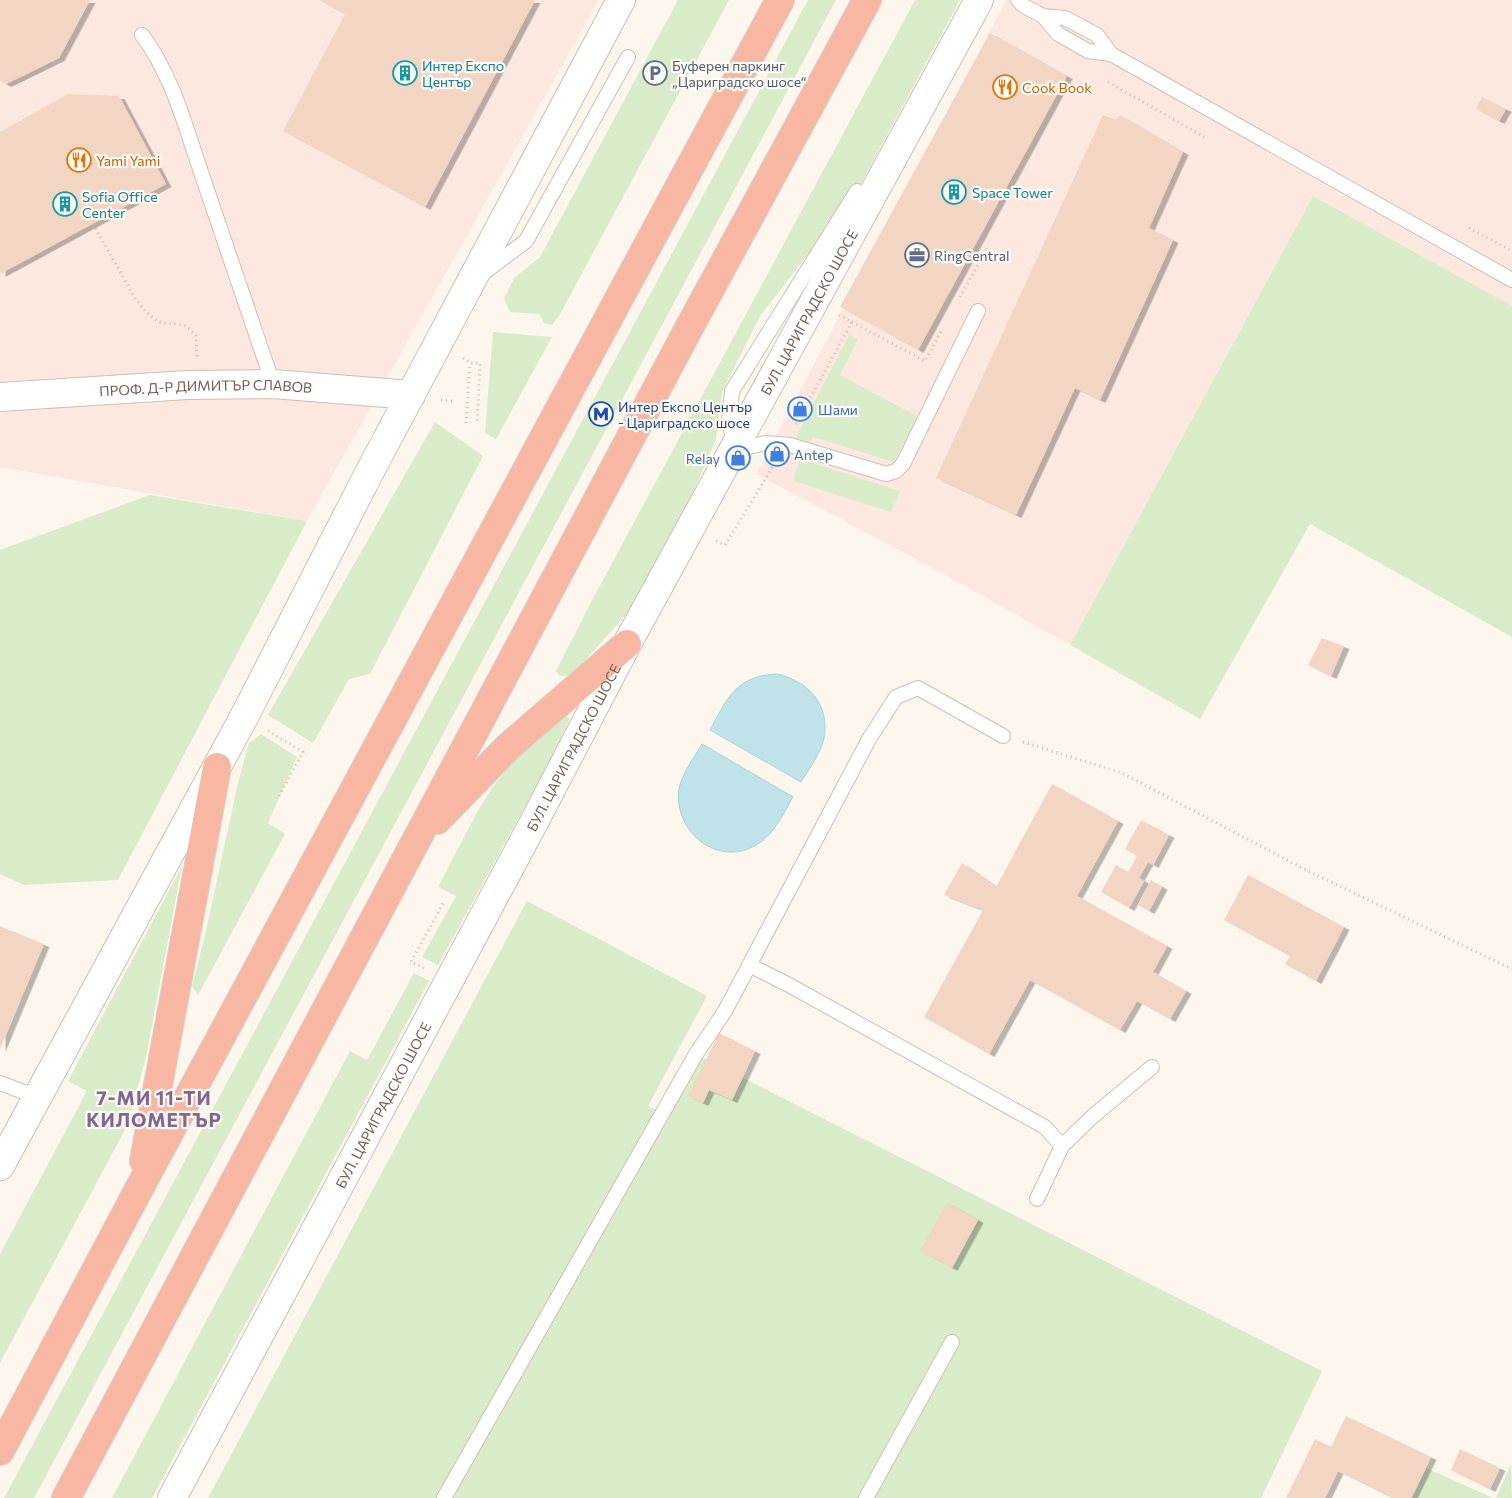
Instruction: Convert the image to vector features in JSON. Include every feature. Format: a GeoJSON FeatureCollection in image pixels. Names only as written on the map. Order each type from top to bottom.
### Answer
{"type":"FeatureCollection","features":[{"type":"Feature","properties":{"kind":"highway"},"geometry":{"type":"LineString","coordinates":[[0,1451],[140,1187],[780,0]]}},
{"type":"Feature","properties":{"kind":"highway"},"geometry":{"type":"LineString","coordinates":[[66,1498],[675,355],[867,0]]}},
{"type":"Feature","properties":{"kind":"highway"},"geometry":{"type":"LineString","coordinates":[[416,843],[507,748],[627,644]]}},
{"type":"Feature","properties":{"kind":"highway"},"geometry":{"type":"LineString","coordinates":[[140,1187],[217,766]]}},
{"type":"Feature","properties":{"kind":"street"},"geometry":{"type":"LineString","coordinates":[[0,1166],[244,717],[469,284],[621,0]]}},
{"type":"Feature","properties":{"kind":"street","name":"БУЛ. ЦАРИГРАДСКО ШОСЕ"},"geometry":{"type":"LineString","coordinates":[[172,1498],[533,824],[627,644],[979,0]]}},
{"type":"Feature","properties":{"kind":"street","name":"ПРОФ. Д-Р ДИМИТЪР СЛАВОВ"},"geometry":{"type":"LineString","coordinates":[[0,397],[193,385],[273,384],[411,395]]}},
{"type":"Feature","properties":{"kind":"lane"},"geometry":{"type":"LineString","coordinates":[[1018,0],[1024,6],[1043,16],[1065,18],[1097,35],[1111,54],[1512,280]]}},
{"type":"Feature","properties":{"kind":"lane"},"geometry":{"type":"LineString","coordinates":[[142,34],[162,66],[181,114],[273,384]]}},
{"type":"Feature","properties":{"kind":"lane"},"geometry":{"type":"LineString","coordinates":[[469,284],[526,241],[628,57]]}},
{"type":"Feature","properties":{"kind":"lane"},"geometry":{"type":"LineString","coordinates":[[857,191],[732,390],[729,421],[736,445],[749,446],[765,443],[790,445],[886,474],[896,471],[903,464],[978,311]]}},
{"type":"Feature","properties":{"kind":"lane"},"geometry":{"type":"LineString","coordinates":[[444,1498],[696,1054],[725,1011],[869,739],[896,697],[918,688],[1003,736]]}},
{"type":"Feature","properties":{"kind":"lane"},"geometry":{"type":"LineString","coordinates":[[749,966],[789,985],[1045,1127],[1062,1146]]}},
{"type":"Feature","properties":{"kind":"lane"},"geometry":{"type":"LineString","coordinates":[[1037,1199],[1062,1146],[1093,1116],[1152,1067]]}},
{"type":"Feature","properties":{"kind":"lane"},"geometry":{"type":"LineString","coordinates":[[0,1083],[37,1097]]}},
{"type":"Feature","properties":{"kind":"lane"},"geometry":{"type":"LineString","coordinates":[[866,1498],[952,1342]]}},
{"type":"Feature","properties":{"kind":"path"},"geometry":{"type":"LineString","coordinates":[[1108,82],[1206,138]]}},
{"type":"Feature","properties":{"kind":"path"},"geometry":{"type":"LineString","coordinates":[[93,224],[135,298],[146,312],[159,322],[184,325],[196,336],[198,359],[193,385]]}},
{"type":"Feature","properties":{"kind":"path"},"geometry":{"type":"LineString","coordinates":[[956,304],[979,263]]}},
{"type":"Feature","properties":{"kind":"path"},"geometry":{"type":"LineString","coordinates":[[832,311],[925,361],[943,328]]}},
{"type":"Feature","properties":{"kind":"path"},"geometry":{"type":"LineString","coordinates":[[794,429],[852,322]]}},
{"type":"Feature","properties":{"kind":"path"},"geometry":{"type":"LineString","coordinates":[[466,423],[470,363]]}},
{"type":"Feature","properties":{"kind":"path"},"geometry":{"type":"LineString","coordinates":[[477,424],[480,363]]}},
{"type":"Feature","properties":{"kind":"path"},"geometry":{"type":"LineString","coordinates":[[713,540],[724,545],[777,459]]}},
{"type":"Feature","properties":{"kind":"path"},"geometry":{"type":"LineString","coordinates":[[244,717],[303,752],[278,798]]}},
{"type":"Feature","properties":{"kind":"path"},"geometry":{"type":"LineString","coordinates":[[1003,736],[1122,773],[1304,869],[1512,969]]}},
{"type":"Feature","properties":{"kind":"path"},"geometry":{"type":"LineString","coordinates":[[426,969],[411,962],[445,900]]}},
{"type":"Feature","properties":{"kind":"shaded area"},"geometry":{"type":"Polygon","coordinates":[[[0,0],[599,0],[307,521],[0,467],[0,0]]]}},
{"type":"Feature","properties":{"kind":"shaded area"},"geometry":{"type":"Polygon","coordinates":[[[1006,0],[1512,0],[1512,308],[1313,196],[1070,645],[942,573],[756,474],[1006,0]]]}},
{"type":"Feature","properties":{"kind":"green space"},"geometry":{"type":"Polygon","coordinates":[[[678,0],[729,0],[559,316],[552,325],[544,323],[539,314],[510,312],[504,298],[515,277],[540,257],[678,0]]]}},
{"type":"Feature","properties":{"kind":"green space"},"geometry":{"type":"Polygon","coordinates":[[[808,0],[836,0],[34,1498],[4,1498],[808,0]]]}},
{"type":"Feature","properties":{"kind":"green space"},"geometry":{"type":"Polygon","coordinates":[[[915,0],[960,0],[857,191],[760,316],[722,392],[716,439],[683,516],[632,608],[572,675],[560,676],[556,671],[589,606],[915,0]]]}},
{"type":"Feature","properties":{"kind":"green space"},"geometry":{"type":"Polygon","coordinates":[[[1313,196],[1512,306],[1512,637],[1310,524],[1200,719],[1070,645],[1313,196]]]}},
{"type":"Feature","properties":{"kind":"green space"},"geometry":{"type":"Polygon","coordinates":[[[493,332],[552,337],[496,439],[485,433],[493,332]]]}},
{"type":"Feature","properties":{"kind":"green space"},"geometry":{"type":"Polygon","coordinates":[[[849,335],[858,339],[840,375],[916,417],[895,460],[890,461],[814,437],[810,441],[795,439],[849,335]]]}},
{"type":"Feature","properties":{"kind":"green space"},"geometry":{"type":"Polygon","coordinates":[[[435,422],[483,456],[370,674],[349,679],[313,743],[268,715],[435,422]]]}},
{"type":"Feature","properties":{"kind":"green space"},"geometry":{"type":"Polygon","coordinates":[[[800,459],[900,491],[891,512],[793,481],[800,459]]]}},
{"type":"Feature","properties":{"kind":"green space"},"geometry":{"type":"Polygon","coordinates":[[[150,495],[307,521],[118,880],[24,885],[0,874],[0,550],[150,495]]]}},
{"type":"Feature","properties":{"kind":"green space"},"geometry":{"type":"Polygon","coordinates":[[[562,715],[569,717],[569,721],[555,752],[438,965],[422,957],[456,896],[438,887],[480,807],[512,763],[562,715]]]}},
{"type":"Feature","properties":{"kind":"green space"},"geometry":{"type":"Polygon","coordinates":[[[261,734],[297,757],[268,823],[285,834],[198,995],[192,986],[238,783],[249,743],[261,734]]]}},
{"type":"Feature","properties":{"kind":"green space"},"geometry":{"type":"Polygon","coordinates":[[[182,866],[146,1057],[127,1126],[0,1363],[0,1254],[87,1091],[68,1081],[182,866]]]}},
{"type":"Feature","properties":{"kind":"green space"},"geometry":{"type":"Polygon","coordinates":[[[527,901],[707,996],[648,1106],[662,1113],[696,1054],[1322,1371],[1261,1498],[208,1498],[527,901]]]}},
{"type":"Feature","properties":{"kind":"green space"},"geometry":{"type":"Polygon","coordinates":[[[414,973],[429,981],[152,1498],[112,1498],[350,1051],[367,1060],[414,973]]]}},
{"type":"Feature","properties":{"kind":"green space"},"geometry":{"type":"Polygon","coordinates":[[[1511,1464],[1512,1498],[1496,1498],[1511,1464]]]}},
{"type":"Feature","properties":{"kind":"green space"},"geometry":{"type":"Polygon","coordinates":[[[1426,1468],[1493,1498],[1413,1498],[1426,1468]]]}},
{"type":"Feature","properties":{"kind":"water"},"geometry":{"type":"Polygon","coordinates":[[[777,674],[788,677],[807,688],[820,705],[824,715],[825,726],[822,744],[801,782],[710,730],[728,698],[735,690],[752,679],[777,674]]]}},
{"type":"Feature","properties":{"kind":"water"},"geometry":{"type":"Polygon","coordinates":[[[702,744],[793,797],[773,830],[756,845],[741,851],[727,852],[713,848],[701,841],[690,831],[683,819],[679,804],[679,789],[685,771],[702,744]]]}},
{"type":"Feature","properties":{"kind":"building"},"geometry":{"type":"Polygon","coordinates":[[[0,0],[90,0],[59,58],[6,84],[0,81],[0,0]]]}},
{"type":"Feature","properties":{"kind":"building","name":"Интер Експо Център"},"geometry":{"type":"Polygon","coordinates":[[[319,0],[535,0],[425,207],[283,131],[345,14],[319,0]]]}},
{"type":"Feature","properties":{"kind":"building","name":"Space Tower"},"geometry":{"type":"Polygon","coordinates":[[[990,33],[1067,76],[918,350],[840,307],[990,33]]]}},
{"type":"Feature","properties":{"kind":"building","name":"Sofia Office Center"},"geometry":{"type":"Polygon","coordinates":[[[68,94],[119,96],[166,184],[0,274],[0,132],[68,94]]]}},
{"type":"Feature","properties":{"kind":"building"},"geometry":{"type":"Polygon","coordinates":[[[1482,97],[1506,109],[1499,121],[1476,109],[1482,97]]]}},
{"type":"Feature","properties":{"kind":"building"},"geometry":{"type":"Polygon","coordinates":[[[1103,115],[1116,120],[1120,115],[1183,152],[1149,228],[1173,240],[1100,400],[1075,388],[1016,515],[936,478],[1103,115]]]}},
{"type":"Feature","properties":{"kind":"building"},"geometry":{"type":"Polygon","coordinates":[[[1322,638],[1344,646],[1331,676],[1308,665],[1322,638]]]}},
{"type":"Feature","properties":{"kind":"building"},"geometry":{"type":"Polygon","coordinates":[[[1052,784],[1118,821],[1077,896],[1167,946],[1153,972],[1186,991],[1170,1019],[1137,1001],[1120,1030],[1030,980],[989,1054],[924,1017],[983,910],[944,895],[962,863],[996,887],[1052,784]]]}},
{"type":"Feature","properties":{"kind":"building"},"geometry":{"type":"Polygon","coordinates":[[[1141,820],[1169,835],[1153,865],[1148,862],[1139,878],[1144,881],[1129,908],[1101,892],[1116,865],[1128,872],[1137,856],[1125,849],[1141,820]]]}},
{"type":"Feature","properties":{"kind":"building"},"geometry":{"type":"Polygon","coordinates":[[[1248,875],[1344,927],[1316,981],[1285,964],[1290,956],[1224,920],[1248,875]]]}},
{"type":"Feature","properties":{"kind":"building"},"geometry":{"type":"Polygon","coordinates":[[[1151,880],[1162,887],[1149,911],[1138,905],[1151,880]]]}},
{"type":"Feature","properties":{"kind":"building"},"geometry":{"type":"Polygon","coordinates":[[[0,926],[44,944],[0,1049],[0,926]]]}},
{"type":"Feature","properties":{"kind":"building"},"geometry":{"type":"Polygon","coordinates":[[[719,1033],[755,1051],[732,1100],[709,1090],[703,1103],[688,1096],[719,1033]]]}},
{"type":"Feature","properties":{"kind":"building"},"geometry":{"type":"Polygon","coordinates":[[[947,1202],[978,1220],[952,1268],[920,1251],[947,1202]]]}},
{"type":"Feature","properties":{"kind":"building"},"geometry":{"type":"Polygon","coordinates":[[[1346,1416],[1431,1457],[1411,1498],[1393,1498],[1338,1471],[1325,1498],[1286,1498],[1315,1439],[1331,1447],[1346,1416]]]}},
{"type":"Feature","properties":{"kind":"building"},"geometry":{"type":"Polygon","coordinates":[[[1460,1449],[1500,1468],[1490,1489],[1451,1470],[1460,1449]]]}},
{"type":"Feature","properties":{"kind":"place","name":"Интер Експо Център"},"geometry":{"type":"Point","coordinates":[405,73]}},
{"type":"Feature","properties":{"kind":"place","name":"Буферен паркинг „Цариградско шосе“"},"geometry":{"type":"Point","coordinates":[655,73]}},
{"type":"Feature","properties":{"kind":"place","name":"Cook Book"},"geometry":{"type":"Point","coordinates":[1005,87]}},
{"type":"Feature","properties":{"kind":"place","name":"Yami Yami"},"geometry":{"type":"Point","coordinates":[79,160]}},
{"type":"Feature","properties":{"kind":"place","name":"Space Tower"},"geometry":{"type":"Point","coordinates":[954,192]}},
{"type":"Feature","properties":{"kind":"place","name":"Sofia Office Center"},"geometry":{"type":"Point","coordinates":[65,204]}},
{"type":"Feature","properties":{"kind":"place","name":"RingCentral"},"geometry":{"type":"Point","coordinates":[917,255]}},
{"type":"Feature","properties":{"kind":"place","name":"Шами"},"geometry":{"type":"Point","coordinates":[800,409]}},
{"type":"Feature","properties":{"kind":"place","name":"Интер Експо Център - Цариградско шосе"},"geometry":{"type":"Point","coordinates":[601,414]}},
{"type":"Feature","properties":{"kind":"place","name":"Antep"},"geometry":{"type":"Point","coordinates":[777,454]}},
{"type":"Feature","properties":{"kind":"place","name":"Relay"},"geometry":{"type":"Point","coordinates":[738,458]}},
{"type":"Feature","properties":{"kind":"district","name":"7-МИ 11-ТИ КИЛОМЕТЪР"},"geometry":{"type":"Point","coordinates":[154,1108]}}]}
